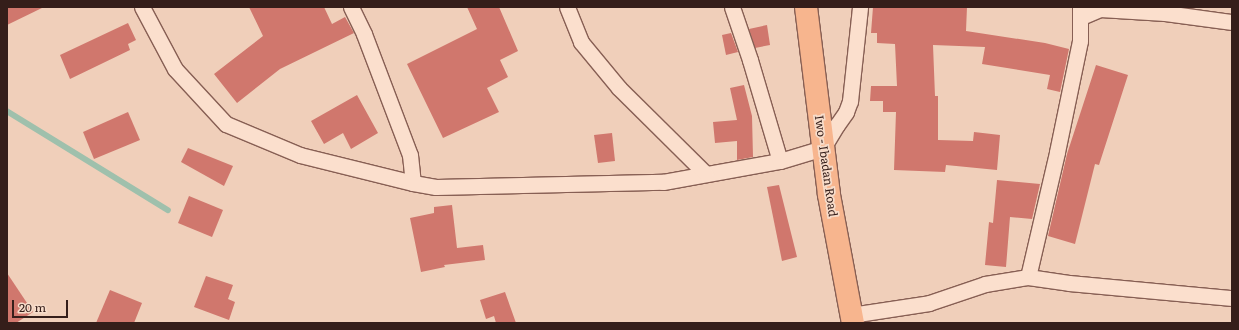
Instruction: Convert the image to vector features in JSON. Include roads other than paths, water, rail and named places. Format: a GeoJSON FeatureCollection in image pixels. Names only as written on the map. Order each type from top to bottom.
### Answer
{"type":"FeatureCollection","features":[{"type":"Feature","properties":{"kind":"main road","name":"Iwo - Ibadan Road"},"geometry":{"type":"LineString","coordinates":[[806,7],[829,195],[852,319]]}},
{"type":"Feature","properties":{"kind":"street"},"geometry":{"type":"LineString","coordinates":[[142,7],[175,69],[226,124],[300,155],[413,183],[436,187],[663,182],[780,161],[823,148],[846,112],[850,101],[860,7]]}},
{"type":"Feature","properties":{"kind":"street"},"geometry":{"type":"LineString","coordinates":[[351,7],[364,34],[410,155],[413,183]]}},
{"type":"Feature","properties":{"kind":"street"},"geometry":{"type":"LineString","coordinates":[[567,7],[581,42],[619,88],[706,174]]}},
{"type":"Feature","properties":{"kind":"street"},"geometry":{"type":"LineString","coordinates":[[732,7],[750,60],[780,161]]}},
{"type":"Feature","properties":{"kind":"street"},"geometry":{"type":"LineString","coordinates":[[1028,277],[1060,138],[1080,41],[1081,12],[1100,9],[1166,13],[1232,22]]}},
{"type":"Feature","properties":{"kind":"street"},"geometry":{"type":"LineString","coordinates":[[852,319],[929,303],[985,284],[1028,277],[1232,298]]}},
{"type":"Feature","properties":{"kind":"waterway"},"geometry":{"type":"LineString","coordinates":[[7,111],[168,210]]}}]}
